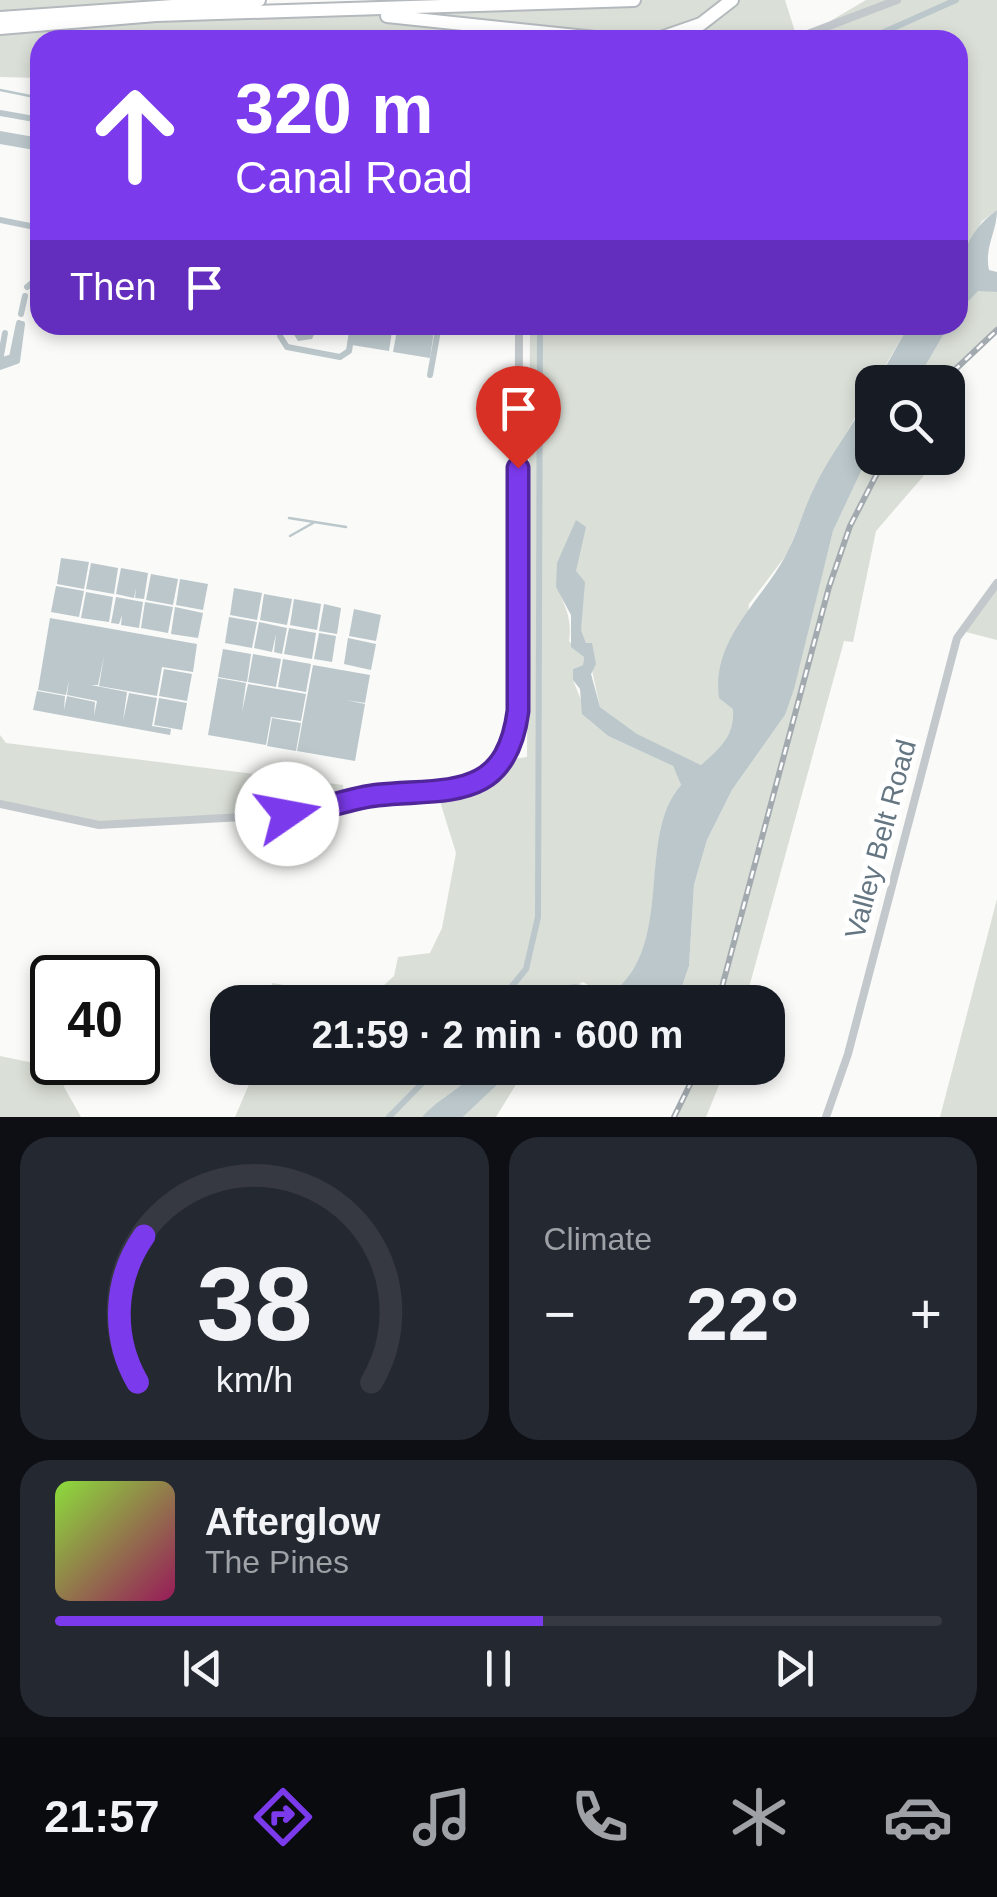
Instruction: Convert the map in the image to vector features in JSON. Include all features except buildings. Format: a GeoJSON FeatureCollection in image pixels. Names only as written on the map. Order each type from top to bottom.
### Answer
{"type":"FeatureCollection","features":[{"type":"Feature","properties":{"kind":"highway"},"geometry":{"type":"LineString","coordinates":[[0,18],[259,0]]}},
{"type":"Feature","properties":{"kind":"highway"},"geometry":{"type":"LineString","coordinates":[[0,28],[156,16],[634,0]]}},
{"type":"Feature","properties":{"kind":"highway"},"geometry":{"type":"LineString","coordinates":[[681,30],[709,19],[732,0]]}},
{"type":"Feature","properties":{"kind":"highway"},"geometry":{"type":"LineString","coordinates":[[310,12],[446,20],[530,30]]}},
{"type":"Feature","properties":{"kind":"street"},"geometry":{"type":"LineString","coordinates":[[818,30],[898,0]]}},
{"type":"Feature","properties":{"kind":"street"},"geometry":{"type":"LineString","coordinates":[[0,804],[99,825],[294,814],[377,795],[445,793],[469,788],[496,766],[514,737],[518,711],[519,335]]}},
{"type":"Feature","properties":{"kind":"street","name":"Valley Belt Road"},"geometry":{"type":"LineString","coordinates":[[826,1117],[849,1049],[957,638],[997,583]]}},
{"type":"Feature","properties":{"kind":"shaded area"},"geometry":{"type":"Polygon","coordinates":[[[0,0],[259,0],[0,18],[0,0]]]}},
{"type":"Feature","properties":{"kind":"shaded area"},"geometry":{"type":"Polygon","coordinates":[[[634,0],[785,0],[794,30],[30,30],[30,78],[0,77],[0,28],[634,0]]]}},
{"type":"Feature","properties":{"kind":"shaded area"},"geometry":{"type":"Polygon","coordinates":[[[866,0],[997,0],[997,210],[982,221],[968,247],[968,30],[815,30],[866,0]]]}},
{"type":"Feature","properties":{"kind":"shaded area"},"geometry":{"type":"Polygon","coordinates":[[[0,131],[30,136],[30,149],[0,144],[0,131]]]}},
{"type":"Feature","properties":{"kind":"shaded area"},"geometry":{"type":"Polygon","coordinates":[[[997,210],[988,262],[989,270],[997,272],[997,292],[978,291],[968,302],[968,245],[997,210]]]}},
{"type":"Feature","properties":{"kind":"shaded area"},"geometry":{"type":"Polygon","coordinates":[[[978,290],[997,292],[997,330],[960,365],[926,365],[943,335],[968,335],[968,301],[978,290]]]}},
{"type":"Feature","properties":{"kind":"shaded area"},"geometry":{"type":"Polygon","coordinates":[[[294,335],[314,335],[312,339],[298,341],[294,335]]]}},
{"type":"Feature","properties":{"kind":"shaded area"},"geometry":{"type":"Polygon","coordinates":[[[354,335],[391,335],[389,351],[352,345],[354,335]]]}},
{"type":"Feature","properties":{"kind":"shaded area"},"geometry":{"type":"Polygon","coordinates":[[[396,335],[433,335],[430,358],[393,352],[396,335]]]}},
{"type":"Feature","properties":{"kind":"shaded area"},"geometry":{"type":"Polygon","coordinates":[[[530,335],[903,335],[886,365],[855,365],[855,418],[814,488],[787,554],[749,604],[734,724],[722,747],[701,765],[638,735],[600,707],[586,643],[558,574],[569,620],[569,641],[584,657],[583,665],[573,669],[573,680],[589,720],[608,736],[673,766],[681,785],[667,807],[660,833],[643,950],[630,975],[620,985],[583,982],[384,985],[394,976],[398,957],[430,953],[442,928],[456,853],[438,795],[469,788],[500,761],[527,757],[530,335]]]}},
{"type":"Feature","properties":{"kind":"shaded area"},"geometry":{"type":"Polygon","coordinates":[[[903,335],[943,335],[926,365],[887,365],[903,335]]]}},
{"type":"Feature","properties":{"kind":"shaded area"},"geometry":{"type":"Polygon","coordinates":[[[855,419],[855,475],[859,475],[833,531],[785,715],[732,790],[707,840],[694,885],[689,966],[682,985],[619,985],[642,950],[660,834],[667,807],[681,785],[673,766],[608,736],[582,714],[573,669],[583,665],[584,657],[571,647],[571,615],[556,587],[557,563],[576,520],[586,527],[576,571],[585,582],[581,630],[586,643],[592,643],[596,664],[591,674],[600,707],[637,734],[701,765],[720,747],[732,727],[733,709],[719,698],[719,677],[730,639],[786,555],[819,477],[855,419]]]}},
{"type":"Feature","properties":{"kind":"shaded area"},"geometry":{"type":"Polygon","coordinates":[[[859,475],[924,475],[876,531],[853,642],[844,641],[750,985],[682,985],[689,966],[694,885],[707,840],[732,790],[785,715],[833,531],[859,475]]]}},
{"type":"Feature","properties":{"kind":"shaded area"},"geometry":{"type":"Polygon","coordinates":[[[61,558],[89,562],[84,589],[57,584],[61,558]]]}},
{"type":"Feature","properties":{"kind":"shaded area"},"geometry":{"type":"Polygon","coordinates":[[[91,563],[118,568],[114,594],[86,589],[91,563]]]}},
{"type":"Feature","properties":{"kind":"shaded area"},"geometry":{"type":"Polygon","coordinates":[[[121,568],[148,573],[144,599],[135,598],[136,588],[134,598],[116,594],[121,568]]]}},
{"type":"Feature","properties":{"kind":"shaded area"},"geometry":{"type":"Polygon","coordinates":[[[151,574],[178,579],[173,605],[146,600],[151,574]]]}},
{"type":"Feature","properties":{"kind":"shaded area"},"geometry":{"type":"Polygon","coordinates":[[[180,579],[208,584],[203,610],[176,605],[180,579]]]}},
{"type":"Feature","properties":{"kind":"shaded area"},"geometry":{"type":"Polygon","coordinates":[[[997,583],[997,640],[962,631],[997,583]]]}},
{"type":"Feature","properties":{"kind":"shaded area"},"geometry":{"type":"Polygon","coordinates":[[[56,586],[84,591],[79,617],[51,612],[56,586]]]}},
{"type":"Feature","properties":{"kind":"shaded area"},"geometry":{"type":"Polygon","coordinates":[[[234,588],[262,593],[257,620],[230,615],[234,588]]]}},
{"type":"Feature","properties":{"kind":"shaded area"},"geometry":{"type":"Polygon","coordinates":[[[86,592],[113,597],[109,622],[81,618],[86,592]]]}},
{"type":"Feature","properties":{"kind":"shaded area"},"geometry":{"type":"Polygon","coordinates":[[[264,594],[292,599],[287,625],[260,620],[264,594]]]}},
{"type":"Feature","properties":{"kind":"shaded area"},"geometry":{"type":"Polygon","coordinates":[[[116,597],[143,602],[139,628],[121,625],[122,615],[119,624],[111,623],[116,597]]]}},
{"type":"Feature","properties":{"kind":"shaded area"},"geometry":{"type":"Polygon","coordinates":[[[294,599],[321,604],[317,630],[290,625],[294,599]]]}},
{"type":"Feature","properties":{"kind":"shaded area"},"geometry":{"type":"Polygon","coordinates":[[[145,602],[173,607],[168,633],[141,628],[145,602]]]}},
{"type":"Feature","properties":{"kind":"shaded area"},"geometry":{"type":"Polygon","coordinates":[[[324,604],[341,608],[337,634],[319,631],[324,604]]]}},
{"type":"Feature","properties":{"kind":"shaded area"},"geometry":{"type":"Polygon","coordinates":[[[175,607],[203,613],[198,638],[171,634],[175,607]]]}},
{"type":"Feature","properties":{"kind":"shaded area"},"geometry":{"type":"Polygon","coordinates":[[[354,609],[381,615],[376,641],[349,636],[354,609]]]}},
{"type":"Feature","properties":{"kind":"shaded area"},"geometry":{"type":"Polygon","coordinates":[[[229,617],[257,622],[252,648],[225,643],[229,617]]]}},
{"type":"Feature","properties":{"kind":"shaded area"},"geometry":{"type":"Polygon","coordinates":[[[50,618],[197,644],[193,672],[162,667],[157,696],[99,686],[104,656],[98,685],[91,685],[127,692],[123,721],[129,693],[157,698],[152,726],[171,729],[170,735],[33,710],[37,691],[65,696],[64,710],[67,696],[95,702],[94,716],[97,701],[67,695],[69,680],[66,695],[38,690],[50,618]]]}},
{"type":"Feature","properties":{"kind":"shaded area"},"geometry":{"type":"Polygon","coordinates":[[[259,622],[287,628],[282,654],[274,652],[276,634],[272,652],[254,648],[259,622]]]}},
{"type":"Feature","properties":{"kind":"shaded area"},"geometry":{"type":"Polygon","coordinates":[[[289,628],[316,633],[312,659],[284,654],[289,628]]]}},
{"type":"Feature","properties":{"kind":"shaded area"},"geometry":{"type":"Polygon","coordinates":[[[319,633],[336,636],[332,662],[314,659],[319,633]]]}},
{"type":"Feature","properties":{"kind":"shaded area"},"geometry":{"type":"Polygon","coordinates":[[[348,638],[376,644],[371,670],[344,664],[348,638]]]}},
{"type":"Feature","properties":{"kind":"shaded area"},"geometry":{"type":"Polygon","coordinates":[[[223,649],[251,654],[247,682],[218,677],[223,649]]]}},
{"type":"Feature","properties":{"kind":"shaded area"},"geometry":{"type":"Polygon","coordinates":[[[253,654],[281,659],[276,687],[248,682],[253,654]]]}},
{"type":"Feature","properties":{"kind":"shaded area"},"geometry":{"type":"Polygon","coordinates":[[[283,659],[311,664],[306,692],[278,687],[283,659]]]}},
{"type":"Feature","properties":{"kind":"shaded area"},"geometry":{"type":"Polygon","coordinates":[[[313,665],[370,675],[365,703],[346,700],[365,704],[355,761],[297,751],[313,665]]]}},
{"type":"Feature","properties":{"kind":"shaded area"},"geometry":{"type":"Polygon","coordinates":[[[164,669],[192,674],[187,701],[159,696],[164,669]]]}},
{"type":"Feature","properties":{"kind":"shaded area"},"geometry":{"type":"Polygon","coordinates":[[[218,678],[246,683],[242,712],[248,684],[306,694],[301,721],[271,717],[266,745],[208,735],[218,678]]]}},
{"type":"Feature","properties":{"kind":"shaded area"},"geometry":{"type":"Polygon","coordinates":[[[159,698],[187,703],[182,730],[154,725],[159,698]]]}},
{"type":"Feature","properties":{"kind":"shaded area"},"geometry":{"type":"Polygon","coordinates":[[[272,718],[301,723],[296,751],[267,746],[272,718]]]}},
{"type":"Feature","properties":{"kind":"shaded area"},"geometry":{"type":"Polygon","coordinates":[[[0,735],[6,743],[343,785],[345,802],[294,814],[99,825],[0,804],[0,735]]]}},
{"type":"Feature","properties":{"kind":"shaded area"},"geometry":{"type":"Polygon","coordinates":[[[997,899],[997,1117],[940,1117],[997,899]]]}},
{"type":"Feature","properties":{"kind":"shaded area"},"geometry":{"type":"Polygon","coordinates":[[[0,1056],[30,1062],[30,1085],[64,1085],[81,1117],[0,1117],[0,1056]]]}},
{"type":"Feature","properties":{"kind":"shaded area"},"geometry":{"type":"Polygon","coordinates":[[[249,1085],[461,1085],[422,1117],[235,1117],[249,1085]]]}},
{"type":"Feature","properties":{"kind":"shaded area"},"geometry":{"type":"Polygon","coordinates":[[[461,1085],[497,1085],[463,1117],[422,1117],[461,1085]]]}},
{"type":"Feature","properties":{"kind":"shaded area"},"geometry":{"type":"Polygon","coordinates":[[[497,1085],[516,1085],[496,1117],[463,1117],[497,1085]]]}},
{"type":"Feature","properties":{"kind":"shaded area"},"geometry":{"type":"Polygon","coordinates":[[[690,1085],[719,1085],[706,1117],[674,1117],[690,1085]]]}},
{"type":"Feature","properties":{"kind":"waterway"},"geometry":{"type":"LineString","coordinates":[[888,30],[956,0]]}},
{"type":"Feature","properties":{"kind":"waterway"},"geometry":{"type":"LineString","coordinates":[[0,90],[30,96]]}},
{"type":"Feature","properties":{"kind":"waterway"},"geometry":{"type":"LineString","coordinates":[[0,113],[30,118]]}},
{"type":"Feature","properties":{"kind":"waterway"},"geometry":{"type":"LineString","coordinates":[[0,220],[30,226]]}},
{"type":"Feature","properties":{"kind":"waterway"},"geometry":{"type":"LineString","coordinates":[[21,314],[25,296]]}},
{"type":"Feature","properties":{"kind":"waterway"},"geometry":{"type":"LineString","coordinates":[[0,361],[12,357],[19,323]]}},
{"type":"Feature","properties":{"kind":"waterway"},"geometry":{"type":"LineString","coordinates":[[0,367],[17,361],[22,324]]}},
{"type":"Feature","properties":{"kind":"waterway"},"geometry":{"type":"LineString","coordinates":[[0,361],[5,333]]}},
{"type":"Feature","properties":{"kind":"waterway"},"geometry":{"type":"LineString","coordinates":[[280,335],[287,347],[340,357],[349,351],[351,335]]}},
{"type":"Feature","properties":{"kind":"waterway"},"geometry":{"type":"LineString","coordinates":[[430,375],[437,335]]}},
{"type":"Feature","properties":{"kind":"waterway"},"geometry":{"type":"LineString","coordinates":[[513,985],[526,969],[538,917],[540,335]]}},
{"type":"Feature","properties":{"kind":"waterway"},"geometry":{"type":"LineString","coordinates":[[289,518],[346,527]]}},
{"type":"Feature","properties":{"kind":"waterway"},"geometry":{"type":"LineString","coordinates":[[290,536],[313,523]]}},
{"type":"Feature","properties":{"kind":"waterway"},"geometry":{"type":"LineString","coordinates":[[389,1117],[420,1085]]}},
{"type":"Feature","properties":{"kind":"railway"},"geometry":{"type":"LineString","coordinates":[[960,365],[997,330]]}},
{"type":"Feature","properties":{"kind":"railway"},"geometry":{"type":"LineString","coordinates":[[723,985],[829,587],[850,526],[876,475]]}},
{"type":"Feature","properties":{"kind":"railway"},"geometry":{"type":"LineString","coordinates":[[674,1117],[690,1085]]}},
{"type":"Feature","properties":{"kind":"route"},"geometry":{"type":"LineString","coordinates":[[287,814],[377,795],[445,793],[469,788],[483,779],[508,749],[518,711],[518,468]]}}]}
